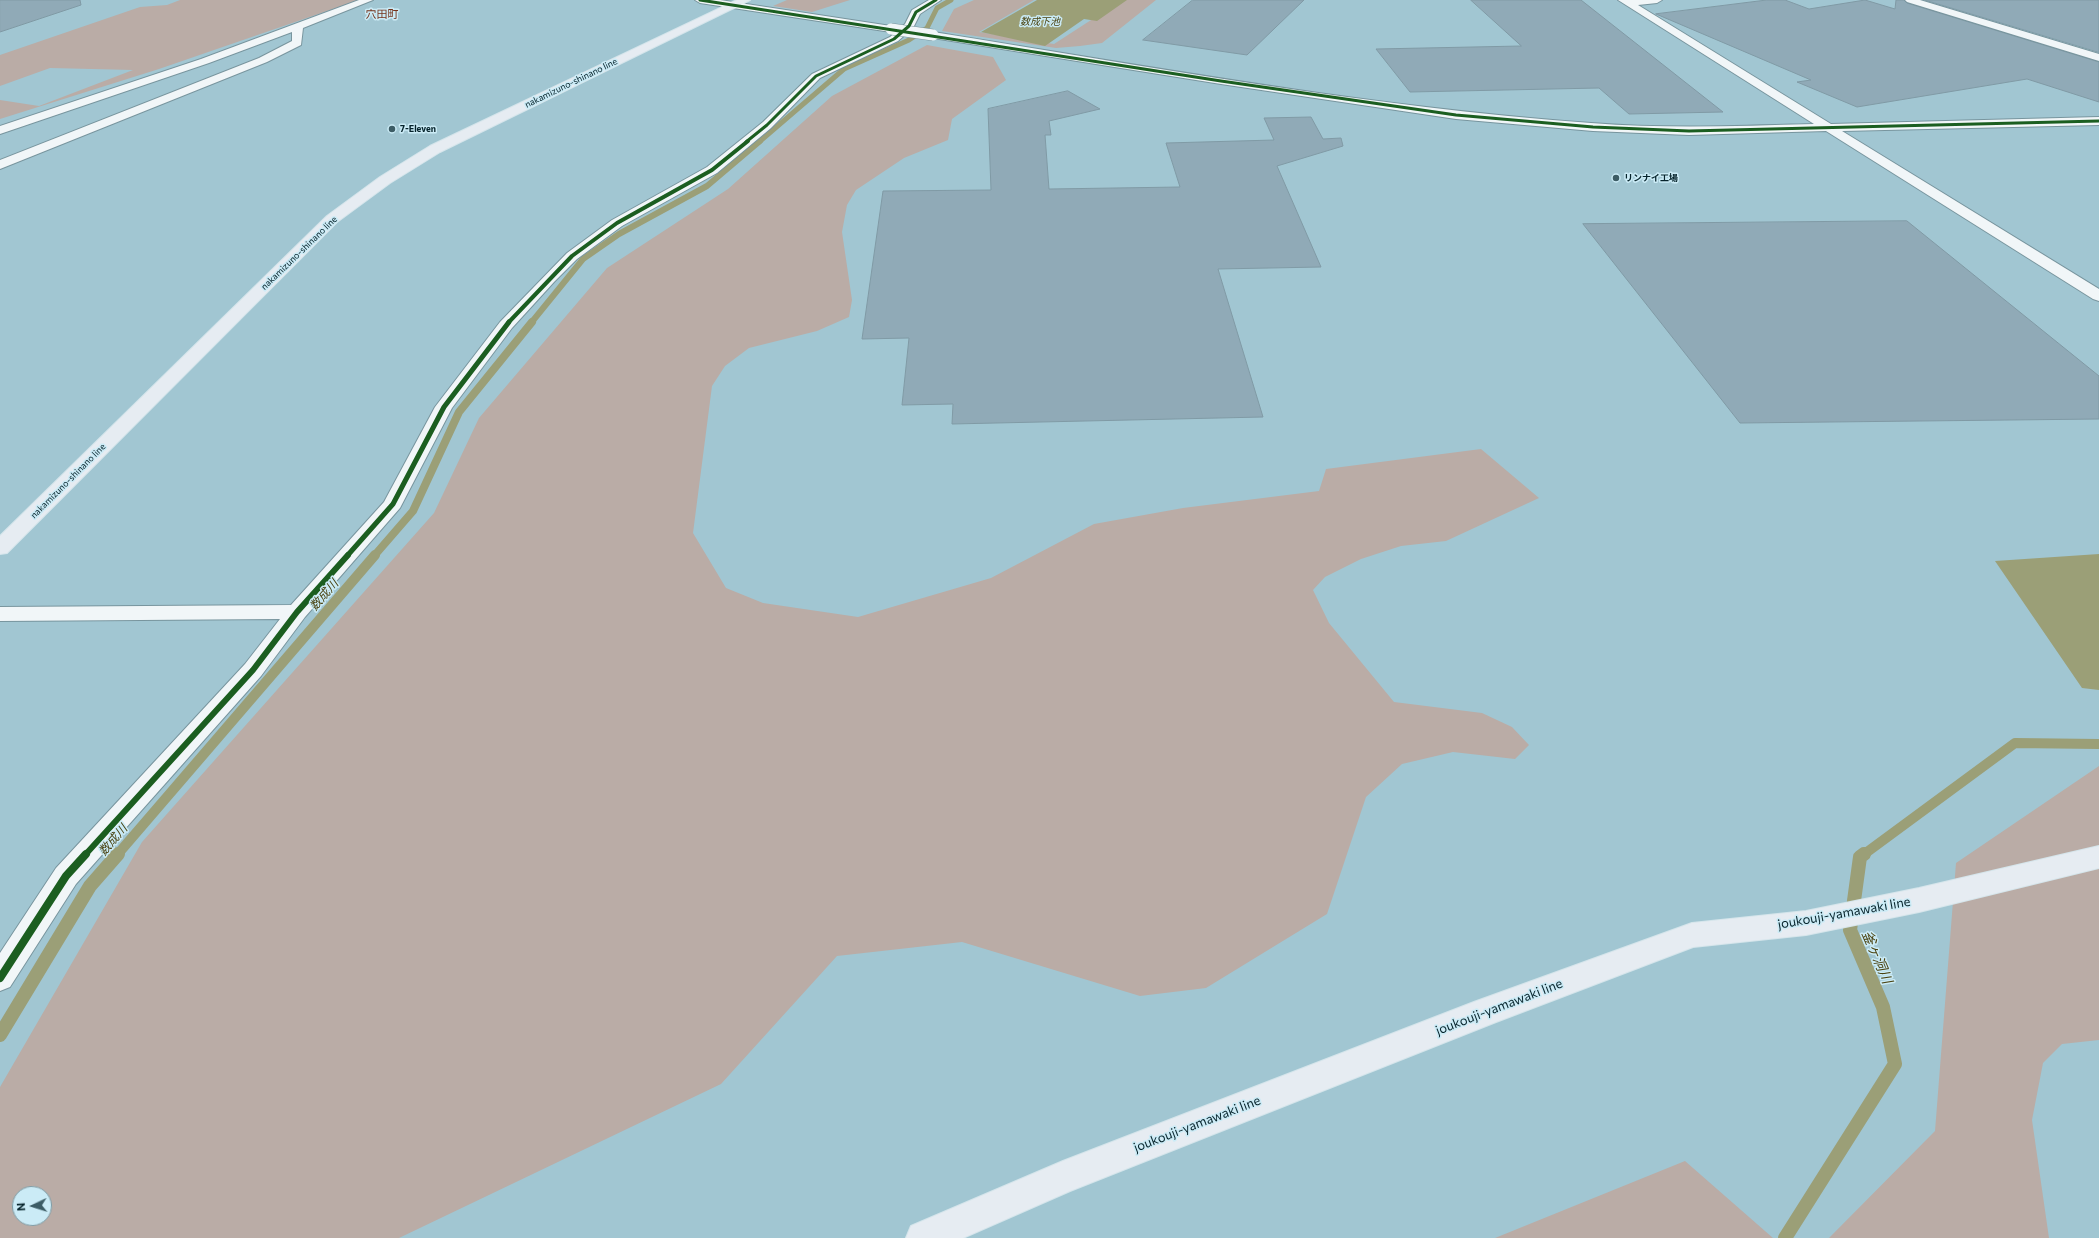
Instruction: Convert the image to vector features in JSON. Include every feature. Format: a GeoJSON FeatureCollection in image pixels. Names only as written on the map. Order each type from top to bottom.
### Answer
{"type":"FeatureCollection","features":[{"type":"Feature","properties":{"kind":"main road","name":"nakamizuno-shinano line"},"geometry":{"type":"LineString","coordinates":[[0,548],[332,219],[379,184],[435,149],[738,3]]}},
{"type":"Feature","properties":{"kind":"main road","name":"joukouji-yamawaki line"},"geometry":{"type":"LineString","coordinates":[[923,1238],[1063,1177],[1499,1006],[1692,935],[1806,923],[2099,857]]}},
{"type":"Feature","properties":{"kind":"street"},"geometry":{"type":"LineString","coordinates":[[0,130],[298,27],[368,0]]}},
{"type":"Feature","properties":{"kind":"street"},"geometry":{"type":"LineString","coordinates":[[700,0],[738,3],[891,29],[1221,81],[1456,115],[1593,127],[1689,131],[2099,121]]}},
{"type":"Feature","properties":{"kind":"street"},"geometry":{"type":"LineString","coordinates":[[0,978],[66,876],[253,670],[297,612],[393,504],[444,407],[506,324],[572,256],[617,223],[712,170],[766,125],[816,76],[894,39],[909,26],[916,12],[936,0]]}},
{"type":"Feature","properties":{"kind":"street"},"geometry":{"type":"LineString","coordinates":[[1626,1],[1657,0]]}},
{"type":"Feature","properties":{"kind":"street"},"geometry":{"type":"LineString","coordinates":[[1910,0],[2099,58]]}},
{"type":"Feature","properties":{"kind":"street"},"geometry":{"type":"LineString","coordinates":[[1626,1],[2099,296]]}},
{"type":"Feature","properties":{"kind":"street"},"geometry":{"type":"LineString","coordinates":[[0,165],[264,60],[297,43],[298,27]]}},
{"type":"Feature","properties":{"kind":"street"},"geometry":{"type":"LineString","coordinates":[[0,614],[297,612]]}},
{"type":"Feature","properties":{"kind":"shaded area"},"geometry":{"type":"Polygon","coordinates":[[[180,0],[359,0],[159,69],[0,119],[0,100],[39,106],[133,70],[50,68],[0,86],[0,55],[140,7],[167,5],[180,0]]]}},
{"type":"Feature","properties":{"kind":"shaded area"},"geometry":{"type":"Polygon","coordinates":[[[787,0],[850,0],[812,12],[773,6],[787,0]]]}},
{"type":"Feature","properties":{"kind":"shaded area"},"geometry":{"type":"Polygon","coordinates":[[[974,0],[1034,0],[979,32],[1054,44],[1122,0],[1156,0],[1102,43],[1056,48],[942,31],[954,9],[974,0]]]}},
{"type":"Feature","properties":{"kind":"shaded area"},"geometry":{"type":"Polygon","coordinates":[[[927,45],[993,57],[1006,80],[952,119],[948,140],[904,158],[856,190],[847,205],[842,232],[852,300],[849,317],[817,331],[749,348],[725,366],[712,386],[693,533],[726,588],[763,603],[858,617],[991,578],[1094,524],[1183,508],[1319,491],[1326,469],[1481,449],[1539,498],[1446,541],[1401,546],[1361,559],[1325,577],[1313,590],[1329,623],[1394,702],[1482,713],[1512,727],[1529,745],[1515,759],[1453,752],[1402,764],[1366,797],[1327,914],[1206,988],[1140,996],[962,942],[837,956],[721,1084],[399,1238],[0,1238],[0,1087],[142,842],[434,513],[479,418],[607,268],[728,189],[832,96],[927,45]]]}},
{"type":"Feature","properties":{"kind":"shaded area"},"geometry":{"type":"Polygon","coordinates":[[[2099,766],[2099,1040],[2062,1044],[2043,1063],[2032,1120],[2049,1238],[1829,1238],[1935,1131],[1956,863],[2099,766]]]}},
{"type":"Feature","properties":{"kind":"shaded area"},"geometry":{"type":"Polygon","coordinates":[[[1685,1161],[1773,1238],[1495,1238],[1685,1161]]]}},
{"type":"Feature","properties":{"kind":"water","name":"数成下池"},"geometry":{"type":"Polygon","coordinates":[[[1037,0],[1127,0],[1097,21],[1084,19],[1045,46],[981,32],[1037,0]]]}},
{"type":"Feature","properties":{"kind":"water"},"geometry":{"type":"Polygon","coordinates":[[[2099,554],[2099,690],[2082,688],[1995,561],[2099,554]]]}},
{"type":"Feature","properties":{"kind":"building"},"geometry":{"type":"Polygon","coordinates":[[[0,0],[80,0],[81,5],[0,32],[0,0]]]}},
{"type":"Feature","properties":{"kind":"building"},"geometry":{"type":"Polygon","coordinates":[[[1193,0],[1304,0],[1247,55],[1143,40],[1193,0]]]}},
{"type":"Feature","properties":{"kind":"building"},"geometry":{"type":"Polygon","coordinates":[[[1471,0],[1581,0],[1723,112],[1629,114],[1599,88],[1410,92],[1376,49],[1521,46],[1471,0]]]}},
{"type":"Feature","properties":{"kind":"building"},"geometry":{"type":"Polygon","coordinates":[[[1767,0],[1785,0],[1809,9],[1865,0],[1895,9],[1896,0],[1904,0],[1907,3],[2099,62],[2099,102],[2027,79],[1857,107],[1797,82],[1811,80],[1656,14],[1767,0]]]}},
{"type":"Feature","properties":{"kind":"building"},"geometry":{"type":"Polygon","coordinates":[[[1925,0],[2099,0],[2099,52],[1925,0]]]}},
{"type":"Feature","properties":{"kind":"building"},"geometry":{"type":"Polygon","coordinates":[[[1068,91],[1100,109],[1049,121],[1051,135],[1045,135],[1049,189],[1180,187],[1166,143],[1274,140],[1264,118],[1311,117],[1323,139],[1341,138],[1343,146],[1277,166],[1321,267],[1218,269],[1263,417],[952,424],[953,404],[902,405],[909,338],[862,339],[883,191],[991,190],[988,109],[1068,91]]]}},
{"type":"Feature","properties":{"kind":"building"},"geometry":{"type":"Polygon","coordinates":[[[1907,221],[2099,376],[2099,419],[1740,423],[1583,224],[1907,221]]]}},
{"type":"Feature","properties":{"kind":"waterway","name":"数成川"},"geometry":{"type":"LineString","coordinates":[[759,142],[844,69],[909,40],[927,28],[937,8],[951,0]]}},
{"type":"Feature","properties":{"kind":"waterway","name":"数成川"},"geometry":{"type":"LineString","coordinates":[[531,323],[583,259],[619,234],[707,186],[760,141]]}},
{"type":"Feature","properties":{"kind":"waterway","name":"数成川"},"geometry":{"type":"LineString","coordinates":[[374,556],[413,511],[459,412],[532,322]]}},
{"type":"Feature","properties":{"kind":"waterway","name":"数成川"},"geometry":{"type":"LineString","coordinates":[[117,855],[375,555]]}},
{"type":"Feature","properties":{"kind":"waterway","name":"釜ヶ洞川"},"geometry":{"type":"LineString","coordinates":[[1863,855],[2015,743],[2099,744]]}},
{"type":"Feature","properties":{"kind":"waterway","name":"数成川"},"geometry":{"type":"LineString","coordinates":[[0,1035],[90,886],[118,854]]}},
{"type":"Feature","properties":{"kind":"waterway","name":"釜ヶ洞川"},"geometry":{"type":"LineString","coordinates":[[1785,1238],[1895,1064],[1883,1007],[1850,930],[1860,857],[1864,854]]}},
{"type":"Feature","properties":{"kind":"cycle path"},"geometry":{"type":"LineString","coordinates":[[700,0],[1221,81],[1456,115],[1593,127],[1689,131],[2099,121]]}},
{"type":"Feature","properties":{"kind":"cycle path"},"geometry":{"type":"LineString","coordinates":[[0,978],[66,876],[253,670],[297,612],[393,504],[444,407],[506,325],[549,279],[572,256],[617,223],[712,170],[767,125],[816,76],[894,39],[909,26],[916,12],[936,0]]}},
{"type":"Feature","properties":{"kind":"place","name":"7-Eleven"},"geometry":{"type":"Point","coordinates":[392,129]}},
{"type":"Feature","properties":{"kind":"place","name":"リンナイ工場"},"geometry":{"type":"Point","coordinates":[1616,178]}},
{"type":"Feature","properties":{"kind":"district","name":"穴田町"},"geometry":{"type":"Point","coordinates":[382,14]}}]}
